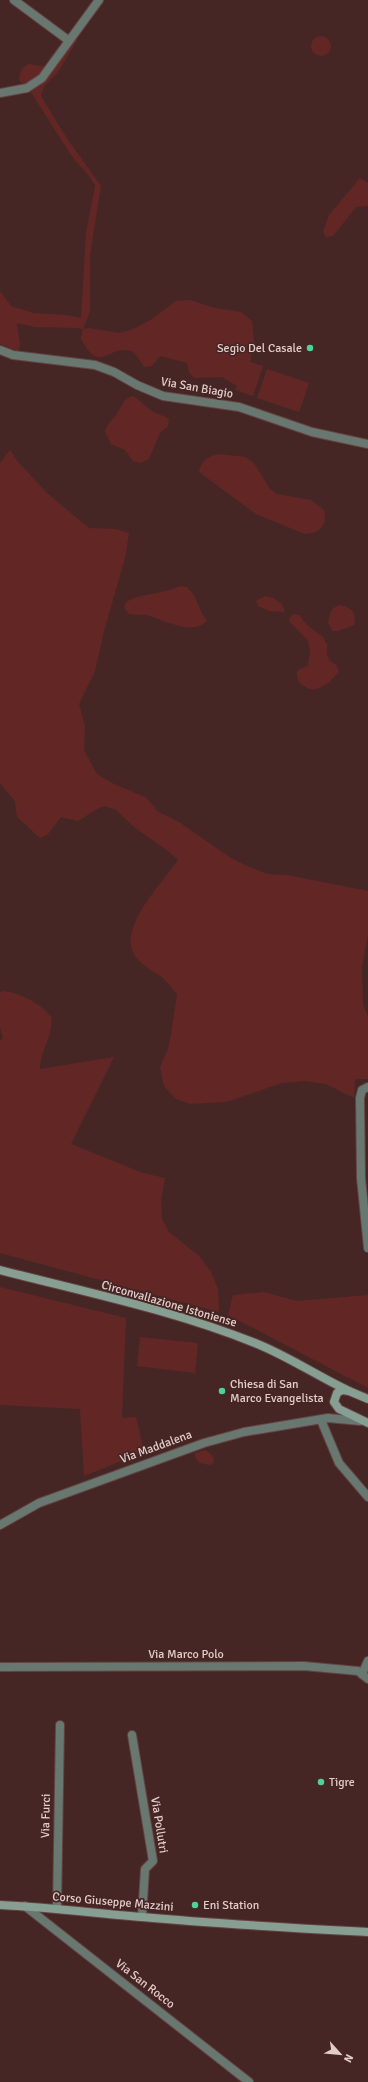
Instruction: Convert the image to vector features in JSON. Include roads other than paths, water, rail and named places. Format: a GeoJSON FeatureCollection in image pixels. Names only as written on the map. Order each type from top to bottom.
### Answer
{"type":"FeatureCollection","features":[{"type":"Feature","properties":{"kind":"main road","name":"Circonvallazione Istoniense"},"geometry":{"type":"LineString","coordinates":[[0,1270],[206,1325],[286,1357],[324,1380],[368,1399]]}},
{"type":"Feature","properties":{"kind":"main road"},"geometry":{"type":"LineString","coordinates":[[324,1380],[334,1390],[335,1401],[339,1409],[367,1423]]}},
{"type":"Feature","properties":{"kind":"main road"},"geometry":{"type":"LineString","coordinates":[[335,1401],[341,1390],[349,1391]]}},
{"type":"Feature","properties":{"kind":"main road","name":"Corso Giuseppe Mazzini"},"geometry":{"type":"LineString","coordinates":[[0,1905],[57,1908],[142,1917],[368,1932]]}},
{"type":"Feature","properties":{"kind":"street"},"geometry":{"type":"LineString","coordinates":[[14,0],[68,40]]}},
{"type":"Feature","properties":{"kind":"street"},"geometry":{"type":"LineString","coordinates":[[0,93],[27,88],[42,78],[68,40],[99,0]]}},
{"type":"Feature","properties":{"kind":"street","name":"Via San Biagio"},"geometry":{"type":"LineString","coordinates":[[0,350],[13,355],[95,365],[114,372],[137,385],[163,396],[239,407],[312,432],[368,444]]}},
{"type":"Feature","properties":{"kind":"street"},"geometry":{"type":"LineString","coordinates":[[368,1087],[362,1090],[360,1098],[361,1178],[368,1248]]}},
{"type":"Feature","properties":{"kind":"street"},"geometry":{"type":"LineString","coordinates":[[335,1401],[325,1419],[339,1463],[368,1497]]}},
{"type":"Feature","properties":{"kind":"street","name":"Via Maddalena"},"geometry":{"type":"LineString","coordinates":[[0,1525],[39,1503],[204,1443],[244,1432],[325,1419],[343,1418],[367,1423]]}},
{"type":"Feature","properties":{"kind":"street"},"geometry":{"type":"LineString","coordinates":[[365,1677],[368,1661]]}},
{"type":"Feature","properties":{"kind":"street","name":"Via Marco Polo"},"geometry":{"type":"LineString","coordinates":[[0,1667],[304,1666],[346,1669],[365,1677]]}},
{"type":"Feature","properties":{"kind":"street","name":"Via Furci"},"geometry":{"type":"LineString","coordinates":[[57,1908],[60,1725]]}},
{"type":"Feature","properties":{"kind":"street","name":"Via Pollutri"},"geometry":{"type":"LineString","coordinates":[[132,1735],[153,1861],[145,1869],[142,1917]]}},
{"type":"Feature","properties":{"kind":"street","name":"Via San Rocco"},"geometry":{"type":"LineString","coordinates":[[25,1906],[249,2082]]}},
{"type":"Feature","properties":{"kind":"place","name":"Segio Del Casale"},"geometry":{"type":"Point","coordinates":[310,348]}},
{"type":"Feature","properties":{"kind":"place","name":"Chiesa di San Marco Evangelista"},"geometry":{"type":"Point","coordinates":[222,1391]}},
{"type":"Feature","properties":{"kind":"place","name":"Tigre"},"geometry":{"type":"Point","coordinates":[321,1782]}},
{"type":"Feature","properties":{"kind":"place","name":"Eni Station"},"geometry":{"type":"Point","coordinates":[195,1905]}}]}
